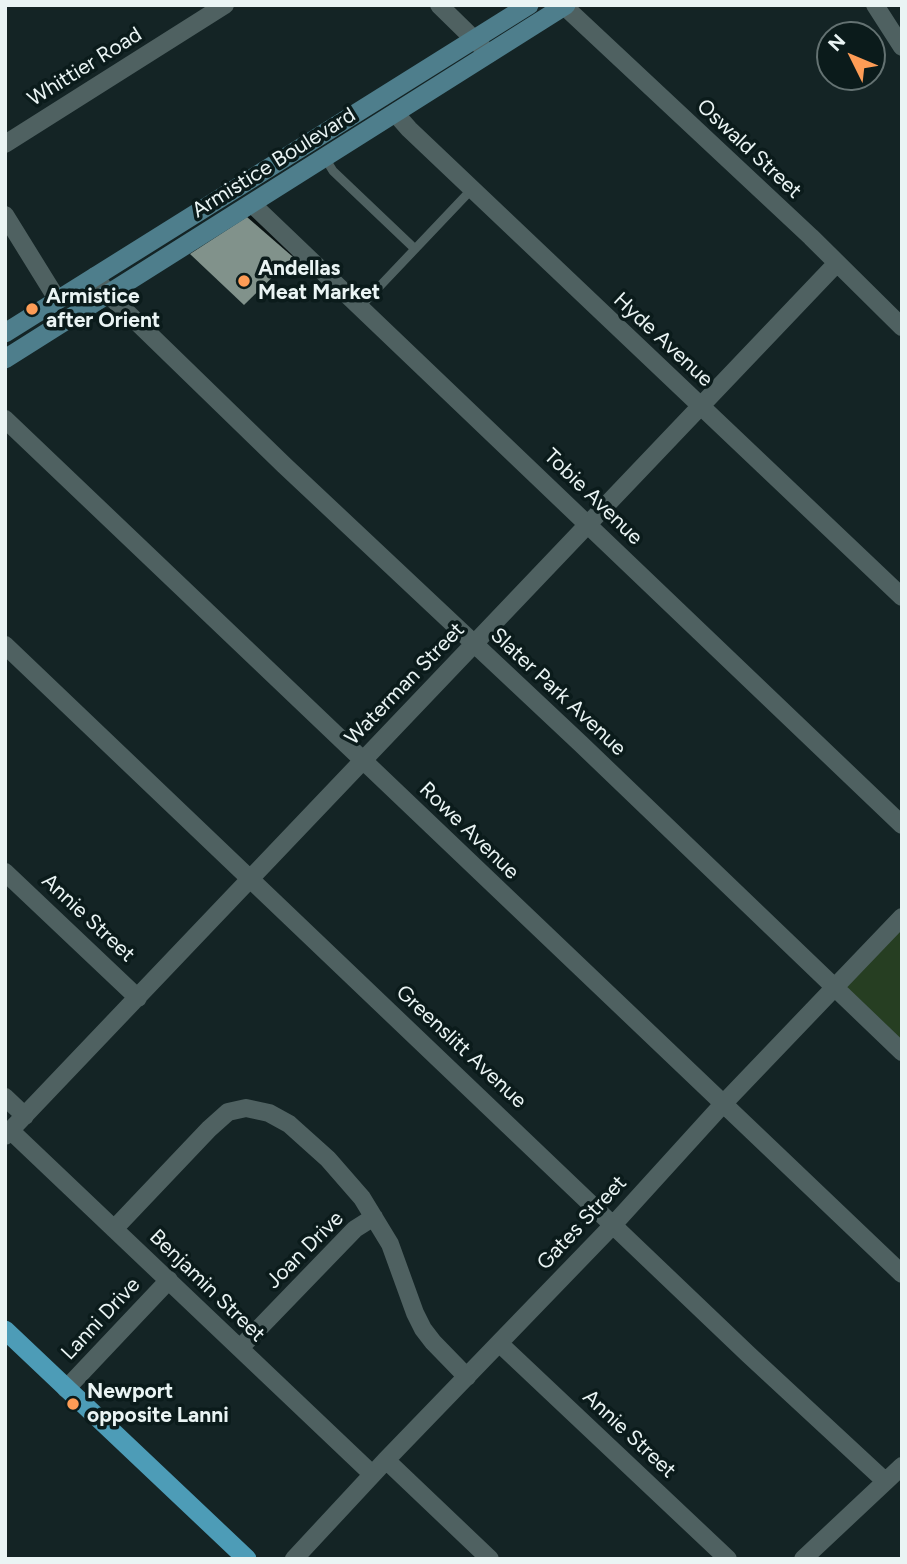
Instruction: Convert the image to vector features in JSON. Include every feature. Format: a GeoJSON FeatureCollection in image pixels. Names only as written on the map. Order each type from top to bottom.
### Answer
{"type":"FeatureCollection","features":[{"type":"Feature","properties":{"kind":"main road","name":"Armistice Boulevard"},"geometry":{"type":"LineString","coordinates":[[5,333],[529,5]]}},
{"type":"Feature","properties":{"kind":"main road","name":"Armistice Boulevard"},"geometry":{"type":"LineString","coordinates":[[5,359],[565,6]]}},
{"type":"Feature","properties":{"kind":"main road"},"geometry":{"type":"LineString","coordinates":[[5,1330],[247,1559]]}},
{"type":"Feature","properties":{"kind":"street","name":"Whittier Road"},"geometry":{"type":"LineString","coordinates":[[5,144],[225,5]]}},
{"type":"Feature","properties":{"kind":"street"},"geometry":{"type":"LineString","coordinates":[[439,5],[489,54]]}},
{"type":"Feature","properties":{"kind":"street"},"geometry":{"type":"LineString","coordinates":[[875,5],[902,47]]}},
{"type":"Feature","properties":{"kind":"street","name":"Oswald Street"},"geometry":{"type":"LineString","coordinates":[[565,6],[902,327]]}},
{"type":"Feature","properties":{"kind":"street","name":"Hyde Avenue"},"geometry":{"type":"LineString","coordinates":[[395,113],[902,597]]}},
{"type":"Feature","properties":{"kind":"street","name":"Tobie Avenue"},"geometry":{"type":"LineString","coordinates":[[252,204],[902,825]]}},
{"type":"Feature","properties":{"kind":"street"},"geometry":{"type":"LineString","coordinates":[[5,215],[57,299]]}},
{"type":"Feature","properties":{"kind":"street","name":"Waterman Street"},"geometry":{"type":"LineString","coordinates":[[8,1133],[837,263]]}},
{"type":"Feature","properties":{"kind":"street","name":"Slater Park Avenue"},"geometry":{"type":"LineString","coordinates":[[95,276],[108,294],[284,465],[902,1052]]}},
{"type":"Feature","properties":{"kind":"street","name":"Rowe Avenue"},"geometry":{"type":"LineString","coordinates":[[5,419],[902,1274]]}},
{"type":"Feature","properties":{"kind":"street","name":"Greenslitt Avenue"},"geometry":{"type":"LineString","coordinates":[[5,645],[886,1481]]}},
{"type":"Feature","properties":{"kind":"street","name":"Annie Street"},"geometry":{"type":"LineString","coordinates":[[5,872],[138,998]]}},
{"type":"Feature","properties":{"kind":"street","name":"Gates Street"},"geometry":{"type":"LineString","coordinates":[[293,1559],[614,1225],[723,1104],[902,917]]}},
{"type":"Feature","properties":{"kind":"street"},"geometry":{"type":"LineString","coordinates":[[5,1097],[25,1116]]}},
{"type":"Feature","properties":{"kind":"street"},"geometry":{"type":"LineString","coordinates":[[114,1229],[228,1112],[246,1108],[269,1113],[289,1124],[342,1174],[390,1244],[423,1329],[467,1377]]}},
{"type":"Feature","properties":{"kind":"street","name":"Benjamin Street"},"geometry":{"type":"LineString","coordinates":[[8,1133],[169,1280],[372,1474]]}},
{"type":"Feature","properties":{"kind":"street","name":"Joan Drive"},"geometry":{"type":"LineString","coordinates":[[240,1348],[355,1229],[374,1217]]}},
{"type":"Feature","properties":{"kind":"street","name":"Lanni Drive"},"geometry":{"type":"LineString","coordinates":[[66,1389],[169,1280]]}},
{"type":"Feature","properties":{"kind":"street","name":"Annie Street"},"geometry":{"type":"LineString","coordinates":[[499,1343],[728,1559]]}},
{"type":"Feature","properties":{"kind":"street"},"geometry":{"type":"LineString","coordinates":[[386,1460],[490,1559]]}},
{"type":"Feature","properties":{"kind":"street"},"geometry":{"type":"LineString","coordinates":[[803,1559],[902,1466]]}},
{"type":"Feature","properties":{"kind":"lane"},"geometry":{"type":"LineString","coordinates":[[325,158],[332,171],[415,248]]}},
{"type":"Feature","properties":{"kind":"lane"},"geometry":{"type":"LineString","coordinates":[[360,307],[472,189]]}},
{"type":"Feature","properties":{"kind":"green space"},"geometry":{"type":"Polygon","coordinates":[[[902,923],[902,1048],[840,988],[902,923]]]}},
{"type":"Feature","properties":{"kind":"building","name":"Andellas Meat Market"},"geometry":{"type":"Polygon","coordinates":[[[247,217],[293,257],[244,305],[190,254],[247,217]]]}},
{"type":"Feature","properties":{"kind":"place","name":"Andellas Meat Market"},"geometry":{"type":"Point","coordinates":[244,281]}},
{"type":"Feature","properties":{"kind":"place","name":"Armistice after Orient"},"geometry":{"type":"Point","coordinates":[32,309]}},
{"type":"Feature","properties":{"kind":"place","name":"Newport opposite Lanni"},"geometry":{"type":"Point","coordinates":[73,1404]}}]}
